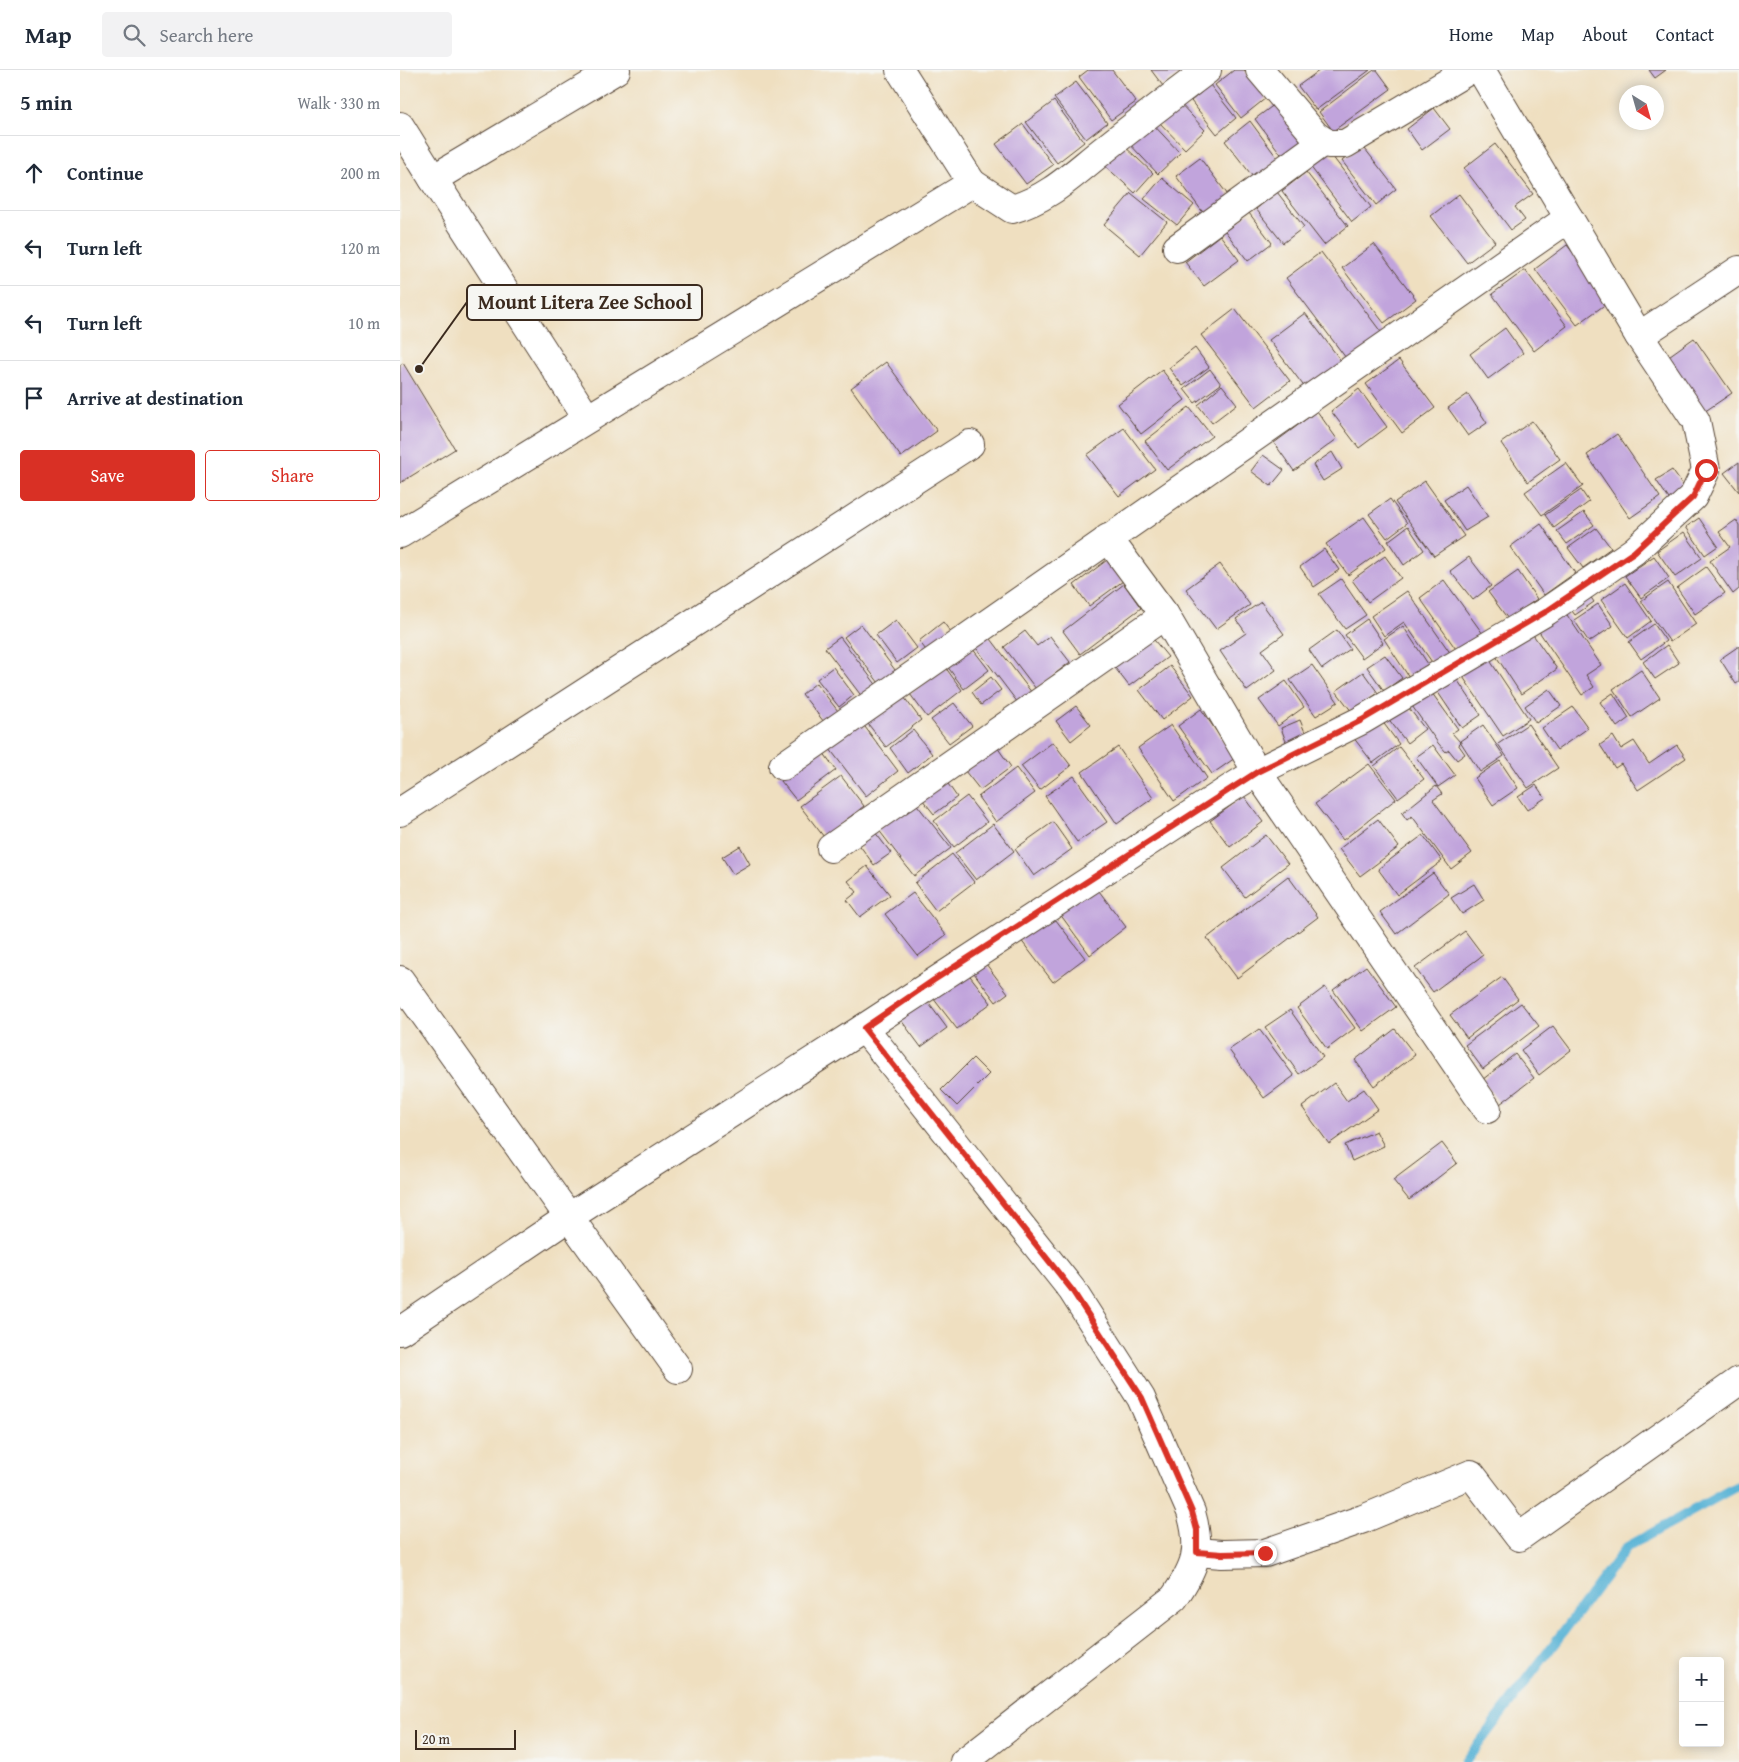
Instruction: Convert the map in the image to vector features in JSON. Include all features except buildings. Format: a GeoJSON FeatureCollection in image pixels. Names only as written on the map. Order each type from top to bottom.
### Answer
{"type":"FeatureCollection","features":[{"type":"Feature","properties":{"kind":"street"},"geometry":{"type":"LineString","coordinates":[[433,179],[616,70]]}},
{"type":"Feature","properties":{"kind":"street"},"geometry":{"type":"LineString","coordinates":[[910,74],[972,184],[1012,209],[1029,204],[1062,184],[1207,70]]}},
{"type":"Feature","properties":{"kind":"street"},"geometry":{"type":"LineString","coordinates":[[1260,70],[1316,136],[1328,144],[1345,144],[1469,70]]}},
{"type":"Feature","properties":{"kind":"street"},"geometry":{"type":"LineString","coordinates":[[400,1331],[569,1217],[864,1028],[934,980],[1257,772],[1362,720],[1547,611],[1634,552],[1693,497],[1706,470],[1696,421],[1639,336],[1481,70]]}},
{"type":"Feature","properties":{"kind":"street"},"geometry":{"type":"LineString","coordinates":[[400,126],[587,418]]}},
{"type":"Feature","properties":{"kind":"street"},"geometry":{"type":"LineString","coordinates":[[1177,248],[1324,142]]}},
{"type":"Feature","properties":{"kind":"street"},"geometry":{"type":"LineString","coordinates":[[400,534],[972,184]]}},
{"type":"Feature","properties":{"kind":"street"},"geometry":{"type":"LineString","coordinates":[[783,766],[1569,218]]}},
{"type":"Feature","properties":{"kind":"street"},"geometry":{"type":"LineString","coordinates":[[1639,336],[1739,270]]}},
{"type":"Feature","properties":{"kind":"street"},"geometry":{"type":"LineString","coordinates":[[400,812],[970,444]]}},
{"type":"Feature","properties":{"kind":"street"},"geometry":{"type":"LineString","coordinates":[[1108,538],[1165,615],[1257,772],[1487,1109]]}},
{"type":"Feature","properties":{"kind":"street"},"geometry":{"type":"LineString","coordinates":[[831,848],[1165,615]]}},
{"type":"Feature","properties":{"kind":"street"},"geometry":{"type":"LineString","coordinates":[[400,980],[678,1369]]}},
{"type":"Feature","properties":{"kind":"street"},"geometry":{"type":"LineString","coordinates":[[864,1028],[1072,1290],[1142,1398],[1192,1512],[1197,1530],[1197,1552],[1189,1576],[1174,1598],[964,1762]]}},
{"type":"Feature","properties":{"kind":"street"},"geometry":{"type":"LineString","coordinates":[[1197,1552],[1222,1554],[1265,1553],[1363,1519],[1471,1474],[1519,1537],[1739,1381]]}},
{"type":"Feature","properties":{"kind":"waterway"},"geometry":{"type":"LineString","coordinates":[[1465,1762],[1627,1547],[1739,1485]]}},
{"type":"Feature","properties":{"kind":"place","name":"Mount Litera Zee School"},"geometry":{"type":"Point","coordinates":[419,369]}},
{"type":"Feature","properties":{"kind":"route"},"geometry":{"type":"LineString","coordinates":[[1265,1553],[1222,1554],[1197,1552],[1197,1530],[1192,1512],[1142,1398],[1072,1290],[864,1028],[934,980],[1257,772],[1362,720],[1547,611],[1634,552],[1693,497],[1706,470]]}}]}
